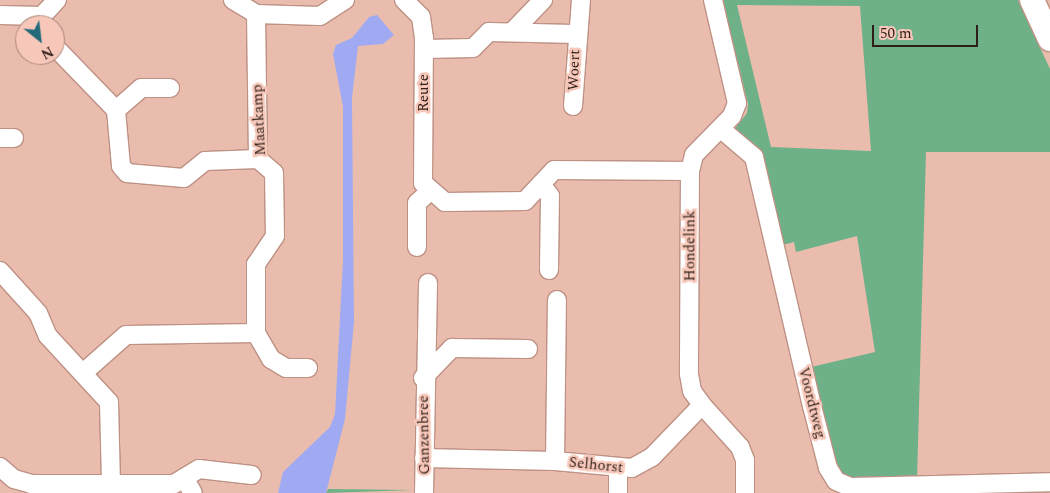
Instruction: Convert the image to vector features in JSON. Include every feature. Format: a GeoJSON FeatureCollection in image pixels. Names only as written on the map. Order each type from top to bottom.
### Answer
{"type":"FeatureCollection","features":[{"type":"Feature","properties":{"kind":"main road"},"geometry":{"type":"LineString","coordinates":[[1032,0],[1050,39]]}},
{"type":"Feature","properties":{"kind":"street"},"geometry":{"type":"LineString","coordinates":[[46,15],[57,0]]}},
{"type":"Feature","properties":{"kind":"street"},"geometry":{"type":"LineString","coordinates":[[233,0],[256,14],[320,16],[345,0]]}},
{"type":"Feature","properties":{"kind":"street","name":"Reute"},"geometry":{"type":"LineString","coordinates":[[404,0],[421,17],[424,49],[423,183],[430,191]]}},
{"type":"Feature","properties":{"kind":"street"},"geometry":{"type":"LineString","coordinates":[[514,30],[543,0]]}},
{"type":"Feature","properties":{"kind":"street","name":"Woert"},"geometry":{"type":"LineString","coordinates":[[573,106],[575,34],[581,0]]}},
{"type":"Feature","properties":{"kind":"street","name":"Hondelink"},"geometry":{"type":"LineString","coordinates":[[713,0],[737,103],[721,129],[694,155],[690,171],[689,374],[692,390],[702,405],[740,447],[745,460],[744,493]]}},
{"type":"Feature","properties":{"kind":"street","name":"Maatkamp"},"geometry":{"type":"LineString","coordinates":[[256,14],[258,159],[274,173],[275,236],[256,264],[256,333],[271,359],[286,368],[308,368]]}},
{"type":"Feature","properties":{"kind":"street"},"geometry":{"type":"LineString","coordinates":[[0,15],[15,17]]}},
{"type":"Feature","properties":{"kind":"street","name":"Woert"},"geometry":{"type":"LineString","coordinates":[[424,49],[473,48],[489,32],[514,30],[575,34]]}},
{"type":"Feature","properties":{"kind":"street"},"geometry":{"type":"LineString","coordinates":[[65,57],[116,110],[121,166],[136,177],[184,178],[205,161],[258,159]]}},
{"type":"Feature","properties":{"kind":"street"},"geometry":{"type":"LineString","coordinates":[[116,110],[141,88],[170,88]]}},
{"type":"Feature","properties":{"kind":"street","name":"Voordtweg"},"geometry":{"type":"LineString","coordinates":[[721,129],[754,157],[812,406],[828,468],[836,481],[850,487],[1050,482]]}},
{"type":"Feature","properties":{"kind":"street"},"geometry":{"type":"LineString","coordinates":[[417,247],[417,203],[430,191],[444,202],[525,200],[554,170],[690,171]]}},
{"type":"Feature","properties":{"kind":"street"},"geometry":{"type":"LineString","coordinates":[[541,184],[550,196],[549,270]]}},
{"type":"Feature","properties":{"kind":"street"},"geometry":{"type":"LineString","coordinates":[[0,271],[109,402],[111,484]]}},
{"type":"Feature","properties":{"kind":"street","name":"Ganzenbree"},"geometry":{"type":"LineString","coordinates":[[424,493],[423,378],[428,283]]}},
{"type":"Feature","properties":{"kind":"street","name":"Selhorst"},"geometry":{"type":"LineString","coordinates":[[555,461],[557,300]]}},
{"type":"Feature","properties":{"kind":"street"},"geometry":{"type":"LineString","coordinates":[[83,373],[126,334],[256,333]]}},
{"type":"Feature","properties":{"kind":"street","name":"Ganzenbree"},"geometry":{"type":"LineString","coordinates":[[423,378],[452,348],[528,349]]}},
{"type":"Feature","properties":{"kind":"street","name":"Selhorst"},"geometry":{"type":"LineString","coordinates":[[424,458],[555,461],[632,468],[652,457],[702,405]]}},
{"type":"Feature","properties":{"kind":"street"},"geometry":{"type":"LineString","coordinates":[[0,467],[14,479],[51,488],[111,484],[188,485],[199,469],[252,475]]}},
{"type":"Feature","properties":{"kind":"street"},"geometry":{"type":"LineString","coordinates":[[618,468],[618,493]]}},
{"type":"Feature","properties":{"kind":"green space"},"geometry":{"type":"Polygon","coordinates":[[[723,0],[1018,0],[1050,69],[1050,152],[926,152],[917,480],[850,484],[833,472],[807,368],[875,352],[857,236],[796,252],[794,242],[779,246],[734,130],[747,113],[748,104],[723,0]],[[737,5],[771,147],[871,151],[860,6],[737,5]]]}},
{"type":"Feature","properties":{"kind":"green space"},"geometry":{"type":"Polygon","coordinates":[[[328,489],[414,490],[326,493],[328,489]]]}},
{"type":"Feature","properties":{"kind":"water"},"geometry":{"type":"Polygon","coordinates":[[[377,15],[394,35],[383,44],[358,46],[352,98],[354,322],[345,419],[326,493],[278,493],[283,472],[330,427],[335,414],[343,260],[343,107],[333,54],[336,45],[352,38],[369,17],[377,15]]]}}]}
